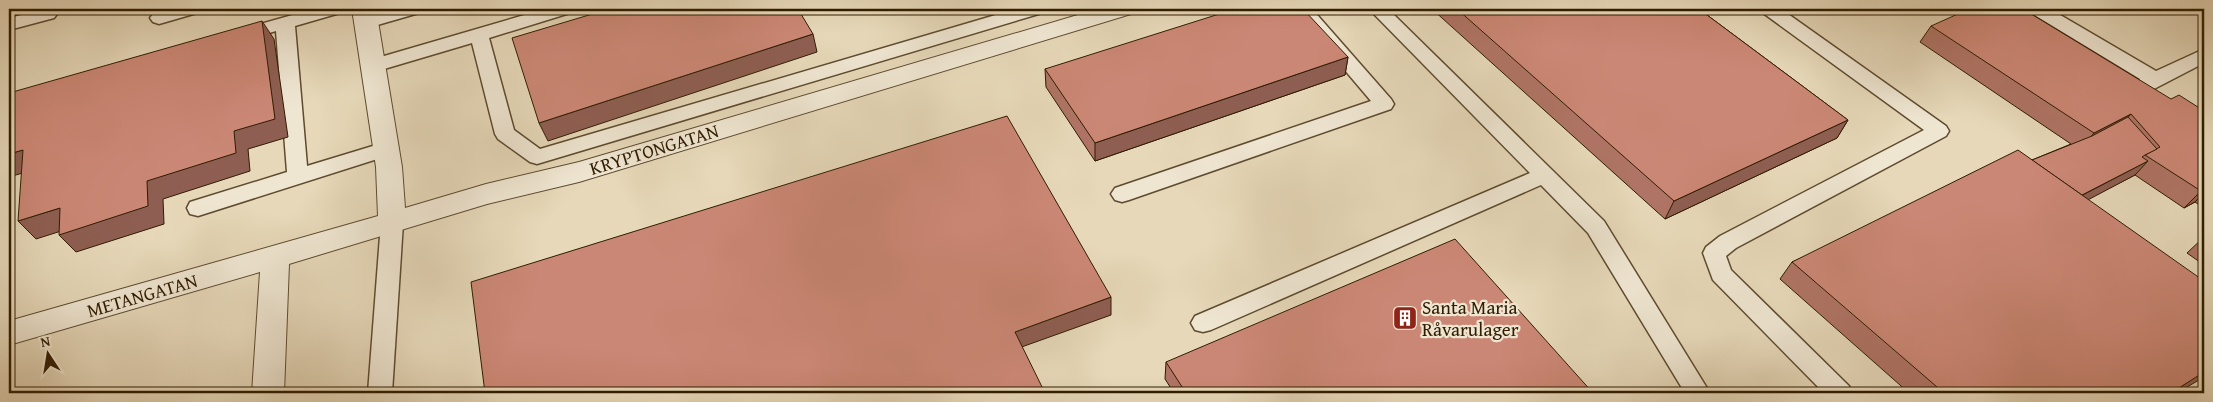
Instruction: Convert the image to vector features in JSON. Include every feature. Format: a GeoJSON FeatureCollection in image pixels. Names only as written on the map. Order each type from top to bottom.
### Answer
{"type":"FeatureCollection","features":[{"type":"Feature","properties":{"kind":"street","name":"KRYPTONGATAN"},"geometry":{"type":"LineString","coordinates":[[392,223],[486,194],[588,169],[1106,11]]}},
{"type":"Feature","properties":{"kind":"street"},"geometry":{"type":"LineString","coordinates":[[366,16],[386,149],[392,223]]}},
{"type":"Feature","properties":{"kind":"street","name":"METANGATAN"},"geometry":{"type":"LineString","coordinates":[[9,333],[392,223]]}},
{"type":"Feature","properties":{"kind":"street"},"geometry":{"type":"LineString","coordinates":[[268,393],[275,258]]}},
{"type":"Feature","properties":{"kind":"lane"},"geometry":{"type":"LineString","coordinates":[[159,18],[190,9]]}},
{"type":"Feature","properties":{"kind":"lane"},"geometry":{"type":"LineString","coordinates":[[218,42],[334,9]]}},
{"type":"Feature","properties":{"kind":"lane"},"geometry":{"type":"LineString","coordinates":[[366,16],[413,9]]}},
{"type":"Feature","properties":{"kind":"lane"},"geometry":{"type":"LineString","coordinates":[[374,66],[564,9]]}},
{"type":"Feature","properties":{"kind":"lane"},"geometry":{"type":"LineString","coordinates":[[479,34],[505,134],[537,157],[1036,9]]}},
{"type":"Feature","properties":{"kind":"lane"},"geometry":{"type":"LineString","coordinates":[[1122,194],[1384,104],[1302,9]]}},
{"type":"Feature","properties":{"kind":"lane"},"geometry":{"type":"LineString","coordinates":[[1378,9],[1596,227],[1698,393]]}},
{"type":"Feature","properties":{"kind":"lane"},"geometry":{"type":"LineString","coordinates":[[1769,9],[1939,131],[1728,242],[1714,253],[1721,274],[1840,393]]}},
{"type":"Feature","properties":{"kind":"lane"},"geometry":{"type":"LineString","coordinates":[[2038,9],[2151,83],[2204,55]]}},
{"type":"Feature","properties":{"kind":"lane"},"geometry":{"type":"LineString","coordinates":[[9,24],[48,14]]}},
{"type":"Feature","properties":{"kind":"lane"},"geometry":{"type":"LineString","coordinates":[[285,23],[298,176]]}},
{"type":"Feature","properties":{"kind":"lane"},"geometry":{"type":"LineString","coordinates":[[198,208],[386,149]]}},
{"type":"Feature","properties":{"kind":"lane"},"geometry":{"type":"LineString","coordinates":[[1203,323],[1544,176]]}},
{"type":"Feature","properties":{"kind":"lane"},"geometry":{"type":"LineString","coordinates":[[380,393],[392,223]]}},
{"type":"Feature","properties":{"kind":"building"},"geometry":{"type":"Polygon","coordinates":[[[609,9],[798,9],[813,34],[539,123],[512,38],[609,9]]]}},
{"type":"Feature","properties":{"kind":"building"},"geometry":{"type":"Polygon","coordinates":[[[1235,9],[1303,9],[1348,57],[1095,143],[1045,69],[1235,9]]]}},
{"type":"Feature","properties":{"kind":"building"},"geometry":{"type":"Polygon","coordinates":[[[1457,9],[1699,9],[1848,120],[1674,201],[1457,9]]]}},
{"type":"Feature","properties":{"kind":"building"},"geometry":{"type":"Polygon","coordinates":[[[1969,9],[2023,9],[2171,99],[2179,95],[2201,109],[2204,107],[2204,190],[2201,191],[2145,155],[2160,147],[2131,114],[2094,133],[1931,26],[1969,9]]]}},
{"type":"Feature","properties":{"kind":"building"},"geometry":{"type":"Polygon","coordinates":[[[262,21],[275,119],[234,131],[236,153],[147,181],[148,206],[59,235],[60,208],[18,221],[23,150],[9,154],[9,93],[262,21]]]}},
{"type":"Feature","properties":{"kind":"building"},"geometry":{"type":"Polygon","coordinates":[[[1007,116],[1111,297],[1015,332],[1045,393],[485,393],[471,282],[1007,116]]]}},
{"type":"Feature","properties":{"kind":"building"},"geometry":{"type":"Polygon","coordinates":[[[2128,117],[2157,149],[2142,157],[2148,161],[2082,195],[2032,160],[2092,136],[2128,117]]]}},
{"type":"Feature","properties":{"kind":"building"},"geometry":{"type":"Polygon","coordinates":[[[2018,150],[2204,281],[2204,372],[2171,393],[1944,393],[1792,262],[2018,150]]]}},
{"type":"Feature","properties":{"kind":"building","name":"Santa Maria Råvarulager"},"geometry":{"type":"Polygon","coordinates":[[[1455,239],[1593,393],[1186,393],[1166,362],[1455,239]]]}},
{"type":"Feature","properties":{"kind":"place","name":"Santa Maria Råvarulager"},"geometry":{"type":"Point","coordinates":[1405,318]}}]}
